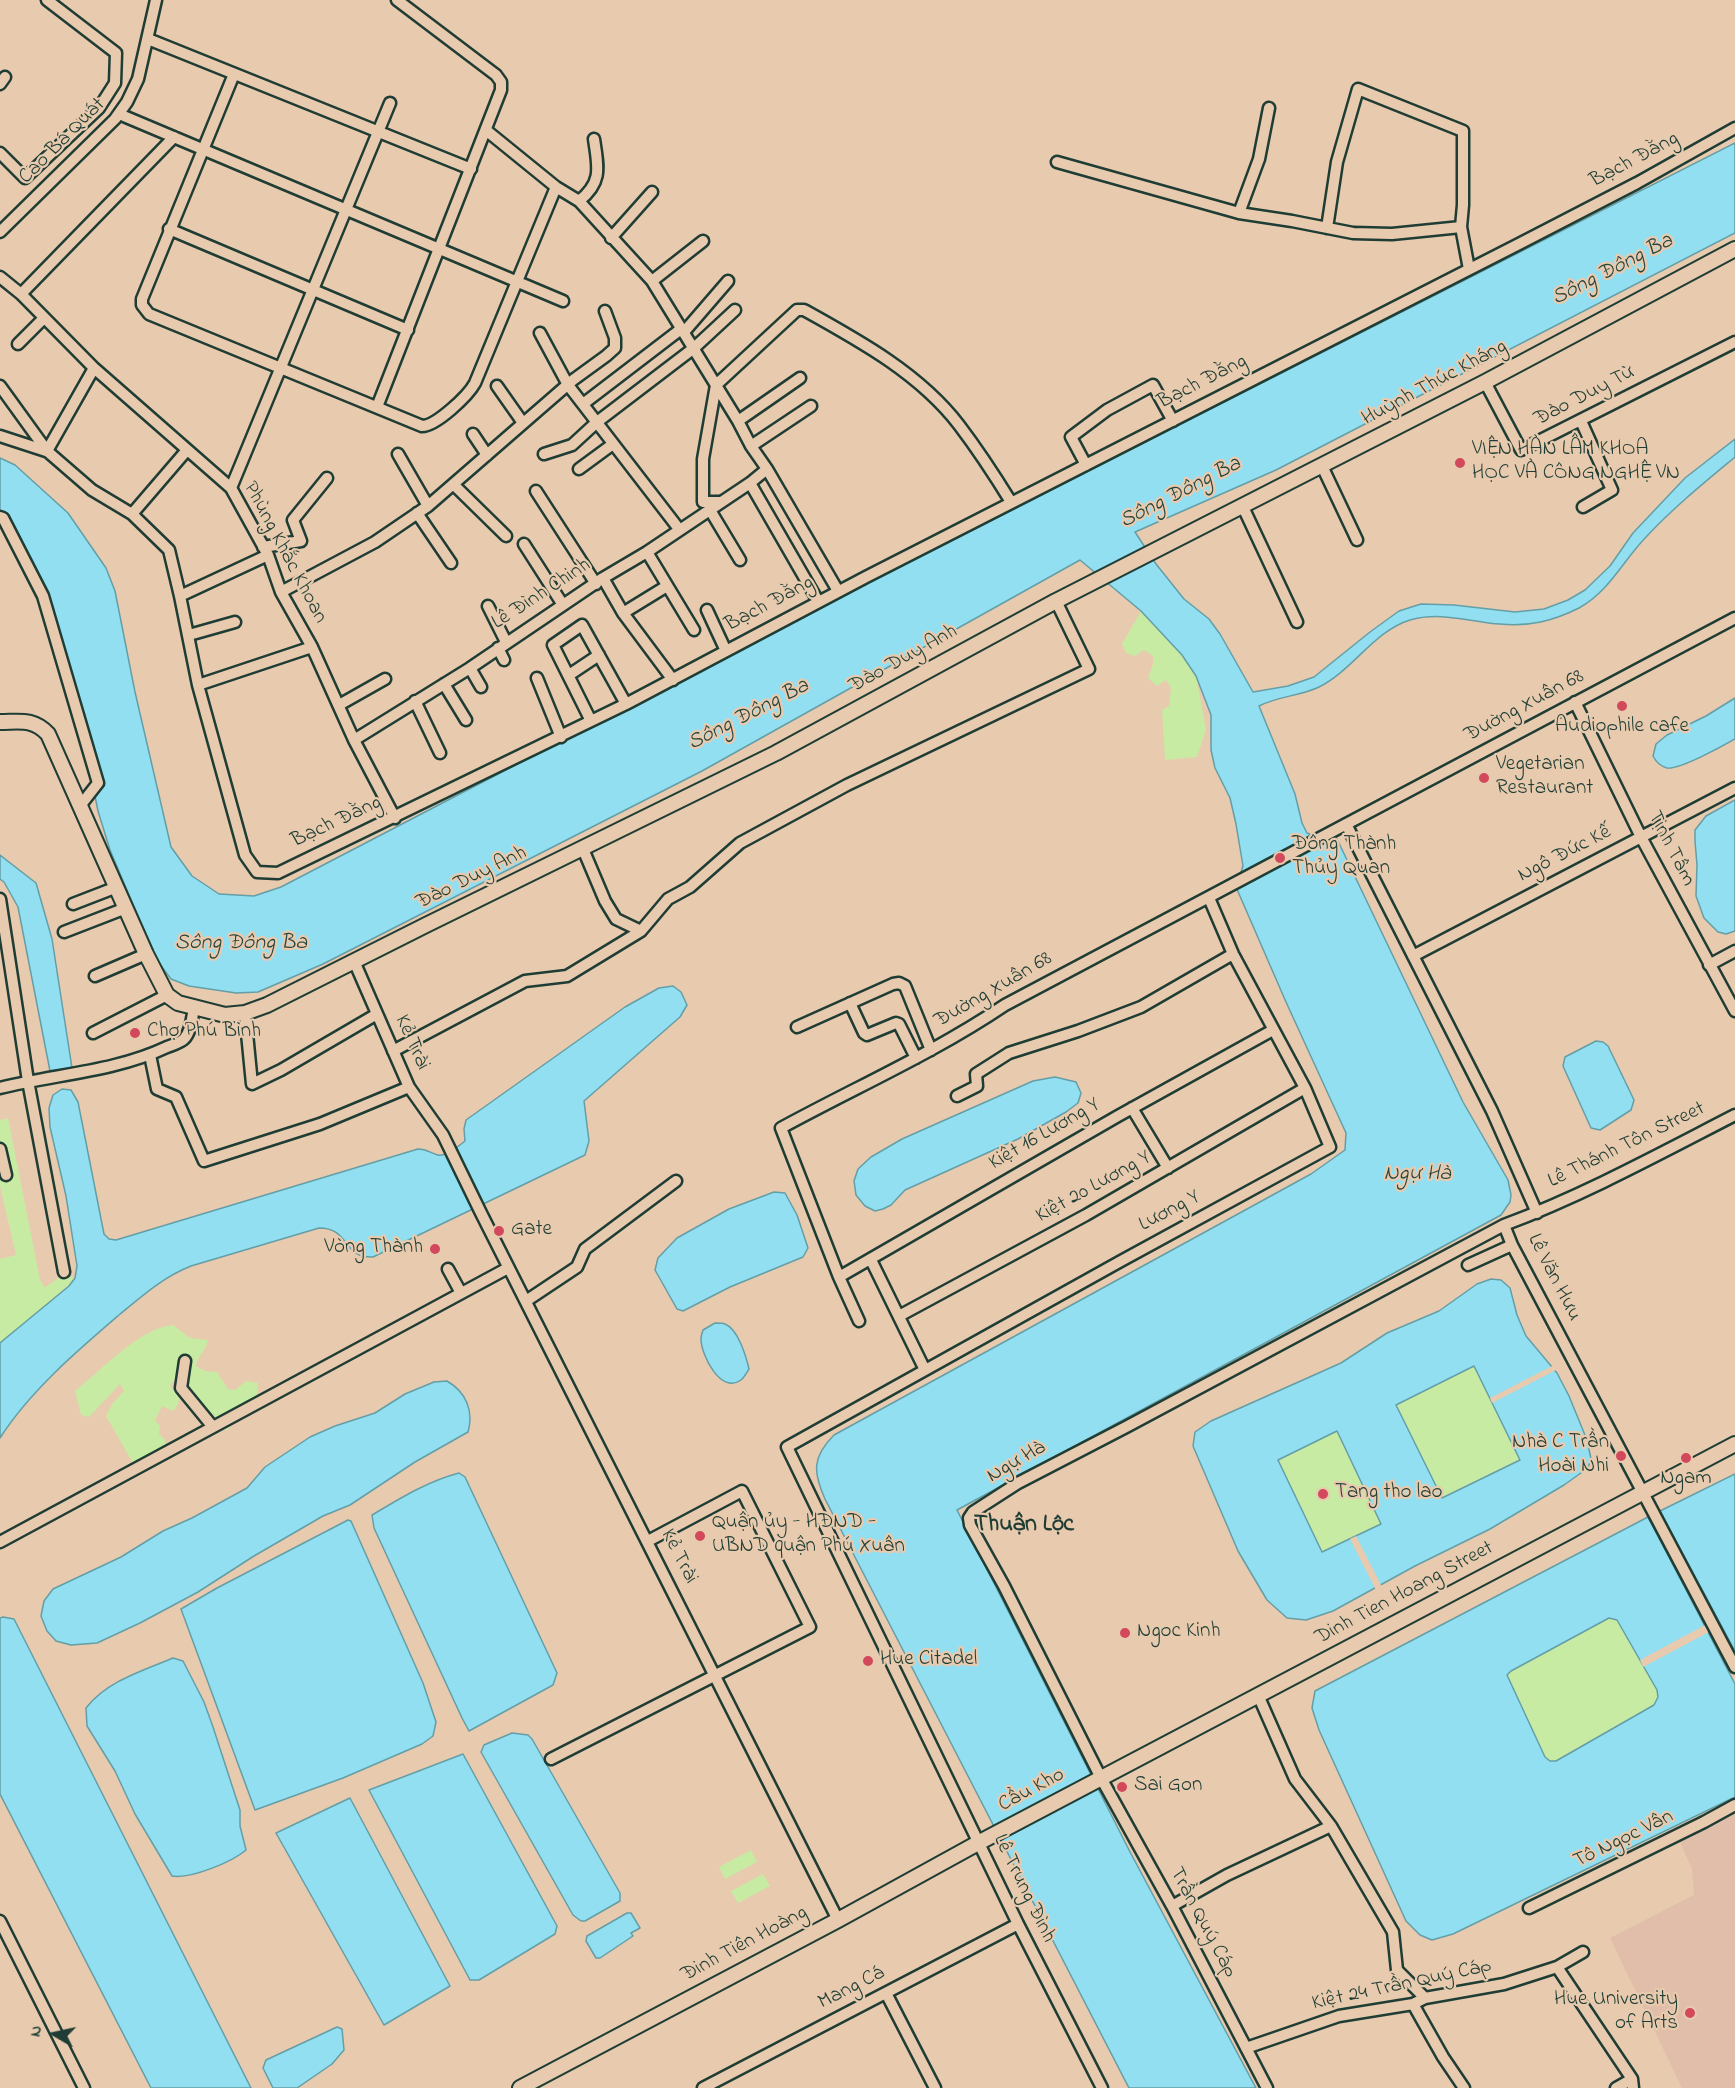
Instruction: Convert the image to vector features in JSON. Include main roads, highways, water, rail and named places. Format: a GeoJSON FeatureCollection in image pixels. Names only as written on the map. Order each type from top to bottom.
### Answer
{"type":"FeatureCollection","features":[{"type":"Feature","properties":{"kind":"main road","name":"Huỳnh Thúc Kháng"},"geometry":{"type":"LineString","coordinates":[[1089,584],[1485,382],[1735,249]]}},
{"type":"Feature","properties":{"kind":"main road","name":"Đào Duy Anh"},"geometry":{"type":"LineString","coordinates":[[0,722],[31,722],[40,726],[48,734],[146,954],[167,995],[178,1003],[194,1008],[225,1015],[245,1013],[267,1005],[776,753],[1089,584]]}},
{"type":"Feature","properties":{"kind":"main road","name":"Dinh Tien Hoang Street"},"geometry":{"type":"LineString","coordinates":[[1098,1780],[1735,1443]]}},
{"type":"Feature","properties":{"kind":"main road","name":"Cầu Kho"},"geometry":{"type":"LineString","coordinates":[[983,1840],[1098,1780]]}},
{"type":"Feature","properties":{"kind":"main road","name":"Đinh Tiên Hoàng"},"geometry":{"type":"LineString","coordinates":[[520,2088],[838,1920],[983,1840]]}},
{"type":"Feature","properties":{"kind":"water"},"geometry":{"type":"Polygon","coordinates":[[[1735,143],[1735,233],[1276,470],[1135,532],[1156,564],[1184,599],[1209,619],[1253,692],[1288,686],[1314,677],[1399,611],[1421,604],[1454,605],[1515,612],[1544,609],[1568,600],[1585,590],[1610,566],[1633,533],[1685,478],[1735,439],[1735,457],[1668,515],[1639,545],[1608,584],[1579,608],[1550,620],[1521,625],[1444,617],[1410,620],[1385,633],[1331,680],[1319,687],[1259,706],[1295,794],[1302,823],[1307,833],[1325,840],[1336,837],[1463,1102],[1508,1180],[1510,1202],[1501,1215],[957,1510],[1129,1850],[1256,2088],[1129,2088],[825,1499],[818,1481],[817,1465],[822,1450],[834,1435],[1311,1174],[1345,1150],[1346,1133],[1236,887],[1243,866],[1230,798],[1215,768],[1211,750],[1211,715],[1196,676],[1182,655],[1141,611],[1080,560],[702,771],[323,964],[258,992],[236,993],[189,986],[171,979],[156,959],[110,850],[98,811],[76,702],[43,593],[0,522],[0,458],[15,465],[68,513],[106,568],[115,591],[135,692],[171,847],[192,876],[219,894],[254,896],[281,887],[767,634],[1735,143]]]}},
{"type":"Feature","properties":{"kind":"water"},"geometry":{"type":"Polygon","coordinates":[[[1735,698],[1735,739],[1701,757],[1673,768],[1660,765],[1655,760],[1653,756],[1656,744],[1667,735],[1706,716],[1735,698]]]}},
{"type":"Feature","properties":{"kind":"water"},"geometry":{"type":"Polygon","coordinates":[[[1735,800],[1735,931],[1726,934],[1718,932],[1704,918],[1696,896],[1695,830],[1706,816],[1735,800]]]}},
{"type":"Feature","properties":{"kind":"water"},"geometry":{"type":"Polygon","coordinates":[[[0,855],[36,883],[52,939],[72,1068],[50,1071],[18,907],[0,879],[0,855]]]}},
{"type":"Feature","properties":{"kind":"water"},"geometry":{"type":"Polygon","coordinates":[[[673,986],[681,992],[687,1005],[680,1017],[584,1101],[589,1141],[585,1155],[373,1257],[356,1253],[342,1237],[329,1229],[319,1228],[181,1270],[145,1294],[71,1357],[25,1404],[0,1438],[0,1343],[69,1286],[75,1278],[77,1266],[66,1196],[50,1127],[49,1108],[53,1095],[62,1089],[71,1090],[78,1102],[104,1234],[109,1239],[116,1240],[418,1149],[438,1155],[448,1153],[465,1141],[466,1120],[625,1007],[659,988],[673,986]]]}},
{"type":"Feature","properties":{"kind":"water"},"geometry":{"type":"Polygon","coordinates":[[[1596,1041],[1608,1046],[1634,1100],[1631,1110],[1600,1130],[1591,1128],[1563,1066],[1565,1057],[1596,1041]]]}},
{"type":"Feature","properties":{"kind":"water"},"geometry":{"type":"Polygon","coordinates":[[[1055,1077],[1076,1082],[1081,1093],[1078,1103],[1066,1112],[1018,1139],[905,1190],[891,1205],[883,1209],[875,1211],[865,1206],[856,1195],[854,1181],[858,1169],[871,1157],[902,1139],[1033,1081],[1055,1077]]]}},
{"type":"Feature","properties":{"kind":"water"},"geometry":{"type":"Polygon","coordinates":[[[774,1192],[785,1193],[797,1215],[808,1248],[803,1257],[730,1287],[683,1311],[677,1309],[655,1270],[658,1258],[677,1238],[729,1209],[774,1192]]]}},
{"type":"Feature","properties":{"kind":"water"},"geometry":{"type":"Polygon","coordinates":[[[1491,1279],[1501,1280],[1510,1288],[1517,1315],[1526,1336],[1557,1373],[1569,1396],[1587,1440],[1591,1459],[1588,1468],[1490,1529],[1415,1566],[1333,1611],[1306,1620],[1287,1618],[1267,1600],[1238,1551],[1193,1446],[1195,1432],[1211,1421],[1341,1363],[1387,1333],[1439,1311],[1477,1284],[1491,1279]],[[1474,1366],[1396,1405],[1442,1498],[1520,1460],[1474,1366]],[[1337,1431],[1278,1460],[1322,1552],[1381,1524],[1337,1431]]]}},
{"type":"Feature","properties":{"kind":"water"},"geometry":{"type":"Polygon","coordinates":[[[715,1323],[725,1324],[734,1331],[746,1357],[749,1369],[742,1379],[734,1383],[720,1378],[704,1354],[701,1339],[703,1330],[715,1323]]]}},
{"type":"Feature","properties":{"kind":"water"},"geometry":{"type":"Polygon","coordinates":[[[447,1381],[464,1396],[467,1403],[470,1417],[468,1432],[415,1462],[350,1505],[323,1516],[198,1592],[140,1623],[97,1643],[71,1645],[56,1641],[47,1631],[41,1616],[44,1601],[53,1589],[121,1557],[163,1531],[247,1488],[265,1467],[310,1437],[375,1413],[405,1394],[434,1382],[447,1381]]]}},
{"type":"Feature","properties":{"kind":"water"},"geometry":{"type":"Polygon","coordinates":[[[459,1473],[465,1477],[557,1673],[553,1685],[469,1731],[374,1528],[372,1515],[425,1486],[459,1473]]]}},
{"type":"Feature","properties":{"kind":"water"},"geometry":{"type":"Polygon","coordinates":[[[1735,1474],[1735,1651],[1660,1511],[1735,1474]]]}},
{"type":"Feature","properties":{"kind":"water"},"geometry":{"type":"Polygon","coordinates":[[[1648,1517],[1735,1684],[1735,1797],[1453,1934],[1432,1940],[1420,1935],[1406,1921],[1319,1730],[1312,1708],[1315,1691],[1648,1517]],[[1609,1618],[1507,1675],[1545,1757],[1550,1761],[1556,1761],[1654,1705],[1658,1697],[1657,1690],[1617,1620],[1609,1618]]]}},
{"type":"Feature","properties":{"kind":"water"},"geometry":{"type":"Polygon","coordinates":[[[348,1520],[351,1521],[423,1683],[436,1722],[433,1736],[422,1744],[343,1778],[255,1810],[181,1609],[348,1520]]]}},
{"type":"Feature","properties":{"kind":"water"},"geometry":{"type":"Polygon","coordinates":[[[0,1618],[14,1619],[251,2088],[151,2088],[0,1794],[0,1618]]]}},
{"type":"Feature","properties":{"kind":"water"},"geometry":{"type":"Polygon","coordinates":[[[173,1658],[183,1661],[204,1702],[240,1810],[240,1826],[246,1850],[211,1869],[180,1876],[172,1876],[135,1814],[115,1771],[87,1726],[86,1708],[94,1699],[115,1684],[137,1672],[173,1658]]]}},
{"type":"Feature","properties":{"kind":"water"},"geometry":{"type":"Polygon","coordinates":[[[512,1733],[528,1735],[532,1739],[620,1893],[620,1901],[585,1921],[573,1915],[481,1752],[484,1745],[512,1733]]]}},
{"type":"Feature","properties":{"kind":"water"},"geometry":{"type":"Polygon","coordinates":[[[463,1754],[557,1926],[555,1934],[479,1980],[470,1980],[369,1790],[463,1754]]]}},
{"type":"Feature","properties":{"kind":"water"},"geometry":{"type":"Polygon","coordinates":[[[350,1798],[450,1986],[384,2025],[276,1833],[350,1798]]]}},
{"type":"Feature","properties":{"kind":"water"},"geometry":{"type":"Polygon","coordinates":[[[627,1913],[631,1913],[640,1928],[631,1933],[633,1936],[600,1958],[596,1958],[586,1941],[587,1936],[627,1913]]]}},
{"type":"Feature","properties":{"kind":"water"},"geometry":{"type":"Polygon","coordinates":[[[337,2027],[342,2029],[344,2050],[332,2064],[297,2088],[273,2088],[263,2068],[266,2060],[337,2027]]]}},
{"type":"Feature","properties":{"kind":"place","name":"VIỆN HÀN LÂM KHOA HỌC VÀ CÔNG NGHỆ VN"},"geometry":{"type":"Point","coordinates":[1460,463]}},
{"type":"Feature","properties":{"kind":"place","name":"Audiophile cafe"},"geometry":{"type":"Point","coordinates":[1622,706]}},
{"type":"Feature","properties":{"kind":"place","name":"Vegetarian Restaurant"},"geometry":{"type":"Point","coordinates":[1484,778]}},
{"type":"Feature","properties":{"kind":"place","name":"Đông Thành Thủy Quan"},"geometry":{"type":"Point","coordinates":[1280,858]}},
{"type":"Feature","properties":{"kind":"place","name":"Chợ Phú Bình"},"geometry":{"type":"Point","coordinates":[135,1033]}},
{"type":"Feature","properties":{"kind":"place","name":"Gate"},"geometry":{"type":"Point","coordinates":[499,1231]}},
{"type":"Feature","properties":{"kind":"place","name":"Vòng Thành"},"geometry":{"type":"Point","coordinates":[435,1249]}},
{"type":"Feature","properties":{"kind":"place","name":"Nhà C Trần Hoài Nhi"},"geometry":{"type":"Point","coordinates":[1621,1456]}},
{"type":"Feature","properties":{"kind":"place","name":"Ngam"},"geometry":{"type":"Point","coordinates":[1686,1458]}},
{"type":"Feature","properties":{"kind":"place","name":"Tang tho lao"},"geometry":{"type":"Point","coordinates":[1323,1494]}},
{"type":"Feature","properties":{"kind":"place","name":"Quận ủy - HĐND - UBND quận Phú Xuân"},"geometry":{"type":"Point","coordinates":[700,1536]}},
{"type":"Feature","properties":{"kind":"place","name":"Ngoc Kinh"},"geometry":{"type":"Point","coordinates":[1125,1633]}},
{"type":"Feature","properties":{"kind":"place","name":"Hue Citadel"},"geometry":{"type":"Point","coordinates":[868,1661]}},
{"type":"Feature","properties":{"kind":"place","name":"Sai Gon"},"geometry":{"type":"Point","coordinates":[1122,1787]}},
{"type":"Feature","properties":{"kind":"place","name":"Hue University of Arts"},"geometry":{"type":"Point","coordinates":[1690,2013]}},
{"type":"Feature","properties":{"kind":"district","name":"Thuận Lộc"},"geometry":{"type":"Point","coordinates":[1024,1526]}},
{"type":"Feature","properties":{"kind":"water label","name":"Sông Đông Ba"},"geometry":{"type":"Point","coordinates":[1613,271]}},
{"type":"Feature","properties":{"kind":"water label","name":"Sông Đông Ba"},"geometry":{"type":"Point","coordinates":[1181,494]}},
{"type":"Feature","properties":{"kind":"water label","name":"Sông Đông Ba"},"geometry":{"type":"Point","coordinates":[749,716]}},
{"type":"Feature","properties":{"kind":"water label","name":"Sông Đông Ba"},"geometry":{"type":"Point","coordinates":[241,944]}},
{"type":"Feature","properties":{"kind":"water label","name":"Ngự Hà"},"geometry":{"type":"Point","coordinates":[1417,1175]}}]}
